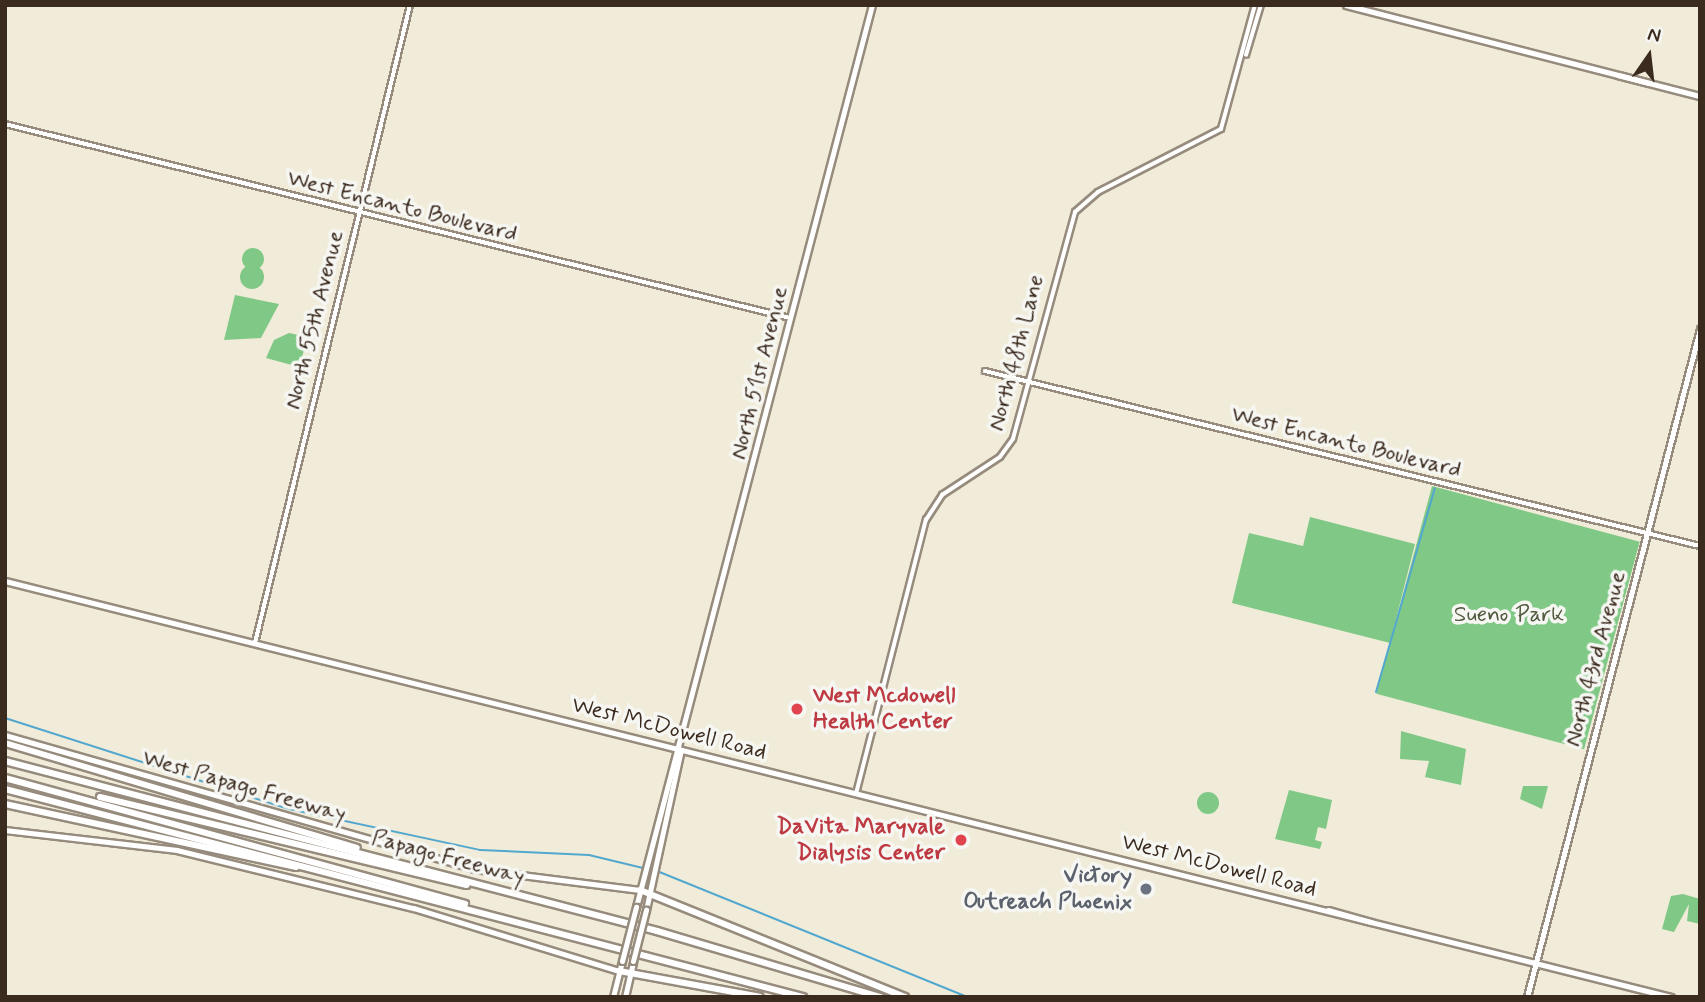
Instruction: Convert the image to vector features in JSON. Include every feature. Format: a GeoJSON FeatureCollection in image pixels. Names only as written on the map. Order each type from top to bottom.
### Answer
{"type":"FeatureCollection","features":[{"type":"Feature","properties":{"kind":"highway"},"geometry":{"type":"LineString","coordinates":[[5,743],[378,858]]}},
{"type":"Feature","properties":{"kind":"highway","name":"Papago Freeway"},"geometry":{"type":"LineString","coordinates":[[5,761],[493,888],[880,997]]}},
{"type":"Feature","properties":{"kind":"highway"},"geometry":{"type":"LineString","coordinates":[[5,777],[430,880],[493,888]]}},
{"type":"Feature","properties":{"kind":"highway"},"geometry":{"type":"LineString","coordinates":[[28,782],[422,888],[503,917]]}},
{"type":"Feature","properties":{"kind":"highway","name":"Papago Freeway"},"geometry":{"type":"LineString","coordinates":[[5,789],[803,997]]}},
{"type":"Feature","properties":{"kind":"highway"},"geometry":{"type":"LineString","coordinates":[[5,804],[261,863],[319,870]]}},
{"type":"Feature","properties":{"kind":"highway"},"geometry":{"type":"LineString","coordinates":[[640,890],[905,997]]}},
{"type":"Feature","properties":{"kind":"highway"},"geometry":{"type":"LineString","coordinates":[[619,971],[761,997]]}},
{"type":"Feature","properties":{"kind":"main road","name":"North 51st Avenue"},"geometry":{"type":"LineString","coordinates":[[625,997],[658,863],[681,750],[873,5]]}},
{"type":"Feature","properties":{"kind":"main road"},"geometry":{"type":"LineString","coordinates":[[1346,5],[1700,96]]}},
{"type":"Feature","properties":{"kind":"main road","name":"North 43rd Avenue"},"geometry":{"type":"LineString","coordinates":[[1527,997],[1700,329]]}},
{"type":"Feature","properties":{"kind":"main road","name":"West McDowell Road"},"geometry":{"type":"LineString","coordinates":[[5,581],[1671,997]]}},
{"type":"Feature","properties":{"kind":"main road","name":"West Papago Freeway"},"geometry":{"type":"LineString","coordinates":[[5,735],[474,869],[640,890]]}},
{"type":"Feature","properties":{"kind":"main road","name":"North 51st Avenue"},"geometry":{"type":"LineString","coordinates":[[613,997],[662,808],[681,750]]}},
{"type":"Feature","properties":{"kind":"main road"},"geometry":{"type":"LineString","coordinates":[[660,854],[662,808]]}},
{"type":"Feature","properties":{"kind":"main road"},"geometry":{"type":"LineString","coordinates":[[5,830],[177,850],[414,908],[619,971]]}},
{"type":"Feature","properties":{"kind":"street","name":"North 55th Avenue"},"geometry":{"type":"LineString","coordinates":[[255,643],[410,5]]}},
{"type":"Feature","properties":{"kind":"street"},"geometry":{"type":"LineString","coordinates":[[1245,56],[1255,5]]}},
{"type":"Feature","properties":{"kind":"street"},"geometry":{"type":"LineString","coordinates":[[1226,134],[1221,129],[1261,5]]}},
{"type":"Feature","properties":{"kind":"street","name":"West Encanto Boulevard"},"geometry":{"type":"LineString","coordinates":[[5,124],[359,214],[792,318]]}},
{"type":"Feature","properties":{"kind":"street","name":"North 48th Lane"},"geometry":{"type":"LineString","coordinates":[[856,794],[926,520],[943,495],[1004,453],[1029,382],[1075,212],[1097,192],[1221,129]]}},
{"type":"Feature","properties":{"kind":"street","name":"West Encanto Boulevard"},"geometry":{"type":"LineString","coordinates":[[985,371],[1646,536],[1700,546]]}},
{"type":"Feature","properties":{"kind":"green space"},"geometry":{"type":"Polygon","coordinates":[[[253,248],[261,251],[264,259],[261,267],[253,270],[245,267],[242,259],[245,251],[253,248]]]}},
{"type":"Feature","properties":{"kind":"green space"},"geometry":{"type":"Polygon","coordinates":[[[252,265],[261,268],[264,277],[261,286],[252,289],[243,286],[240,277],[243,268],[252,265]]]}},
{"type":"Feature","properties":{"kind":"green space"},"geometry":{"type":"Polygon","coordinates":[[[235,295],[279,304],[261,338],[224,340],[235,295]]]}},
{"type":"Feature","properties":{"kind":"green space"},"geometry":{"type":"Polygon","coordinates":[[[289,333],[308,337],[299,367],[266,358],[274,340],[289,333]]]}},
{"type":"Feature","properties":{"kind":"green space","name":"Sueno Park"},"geometry":{"type":"Polygon","coordinates":[[[1432,486],[1640,542],[1584,749],[1376,694],[1432,486]]]}},
{"type":"Feature","properties":{"kind":"green space"},"geometry":{"type":"Polygon","coordinates":[[[1310,517],[1415,544],[1390,643],[1232,603],[1249,533],[1303,546],[1310,517]]]}},
{"type":"Feature","properties":{"kind":"green space"},"geometry":{"type":"Polygon","coordinates":[[[1401,731],[1466,749],[1461,785],[1425,777],[1429,761],[1400,759],[1401,731]]]}},
{"type":"Feature","properties":{"kind":"green space"},"geometry":{"type":"Polygon","coordinates":[[[1523,786],[1548,786],[1542,809],[1520,799],[1523,786]]]}},
{"type":"Feature","properties":{"kind":"green space"},"geometry":{"type":"Polygon","coordinates":[[[1289,790],[1332,800],[1326,829],[1318,827],[1315,840],[1322,842],[1320,849],[1275,839],[1289,790]]]}},
{"type":"Feature","properties":{"kind":"green space"},"geometry":{"type":"Polygon","coordinates":[[[1208,792],[1218,799],[1219,803],[1212,813],[1208,814],[1198,807],[1197,803],[1204,793],[1208,792]]]}},
{"type":"Feature","properties":{"kind":"green space"},"geometry":{"type":"Polygon","coordinates":[[[1683,894],[1700,899],[1700,924],[1687,921],[1689,904],[1674,932],[1662,929],[1671,896],[1683,894]]]}},
{"type":"Feature","properties":{"kind":"waterway"},"geometry":{"type":"LineString","coordinates":[[1376,692],[1435,488]]}},
{"type":"Feature","properties":{"kind":"waterway"},"geometry":{"type":"LineString","coordinates":[[5,718],[289,809],[480,850],[589,855],[651,870]]}},
{"type":"Feature","properties":{"kind":"waterway"},"geometry":{"type":"LineString","coordinates":[[657,871],[967,997]]}},
{"type":"Feature","properties":{"kind":"place","name":"West Mcdowell Health Center"},"geometry":{"type":"Point","coordinates":[797,709]}},
{"type":"Feature","properties":{"kind":"place","name":"DaVita Maryvale Dialysis Center"},"geometry":{"type":"Point","coordinates":[961,840]}},
{"type":"Feature","properties":{"kind":"place","name":"Victory Outreach Phoenix"},"geometry":{"type":"Point","coordinates":[1146,889]}}]}
